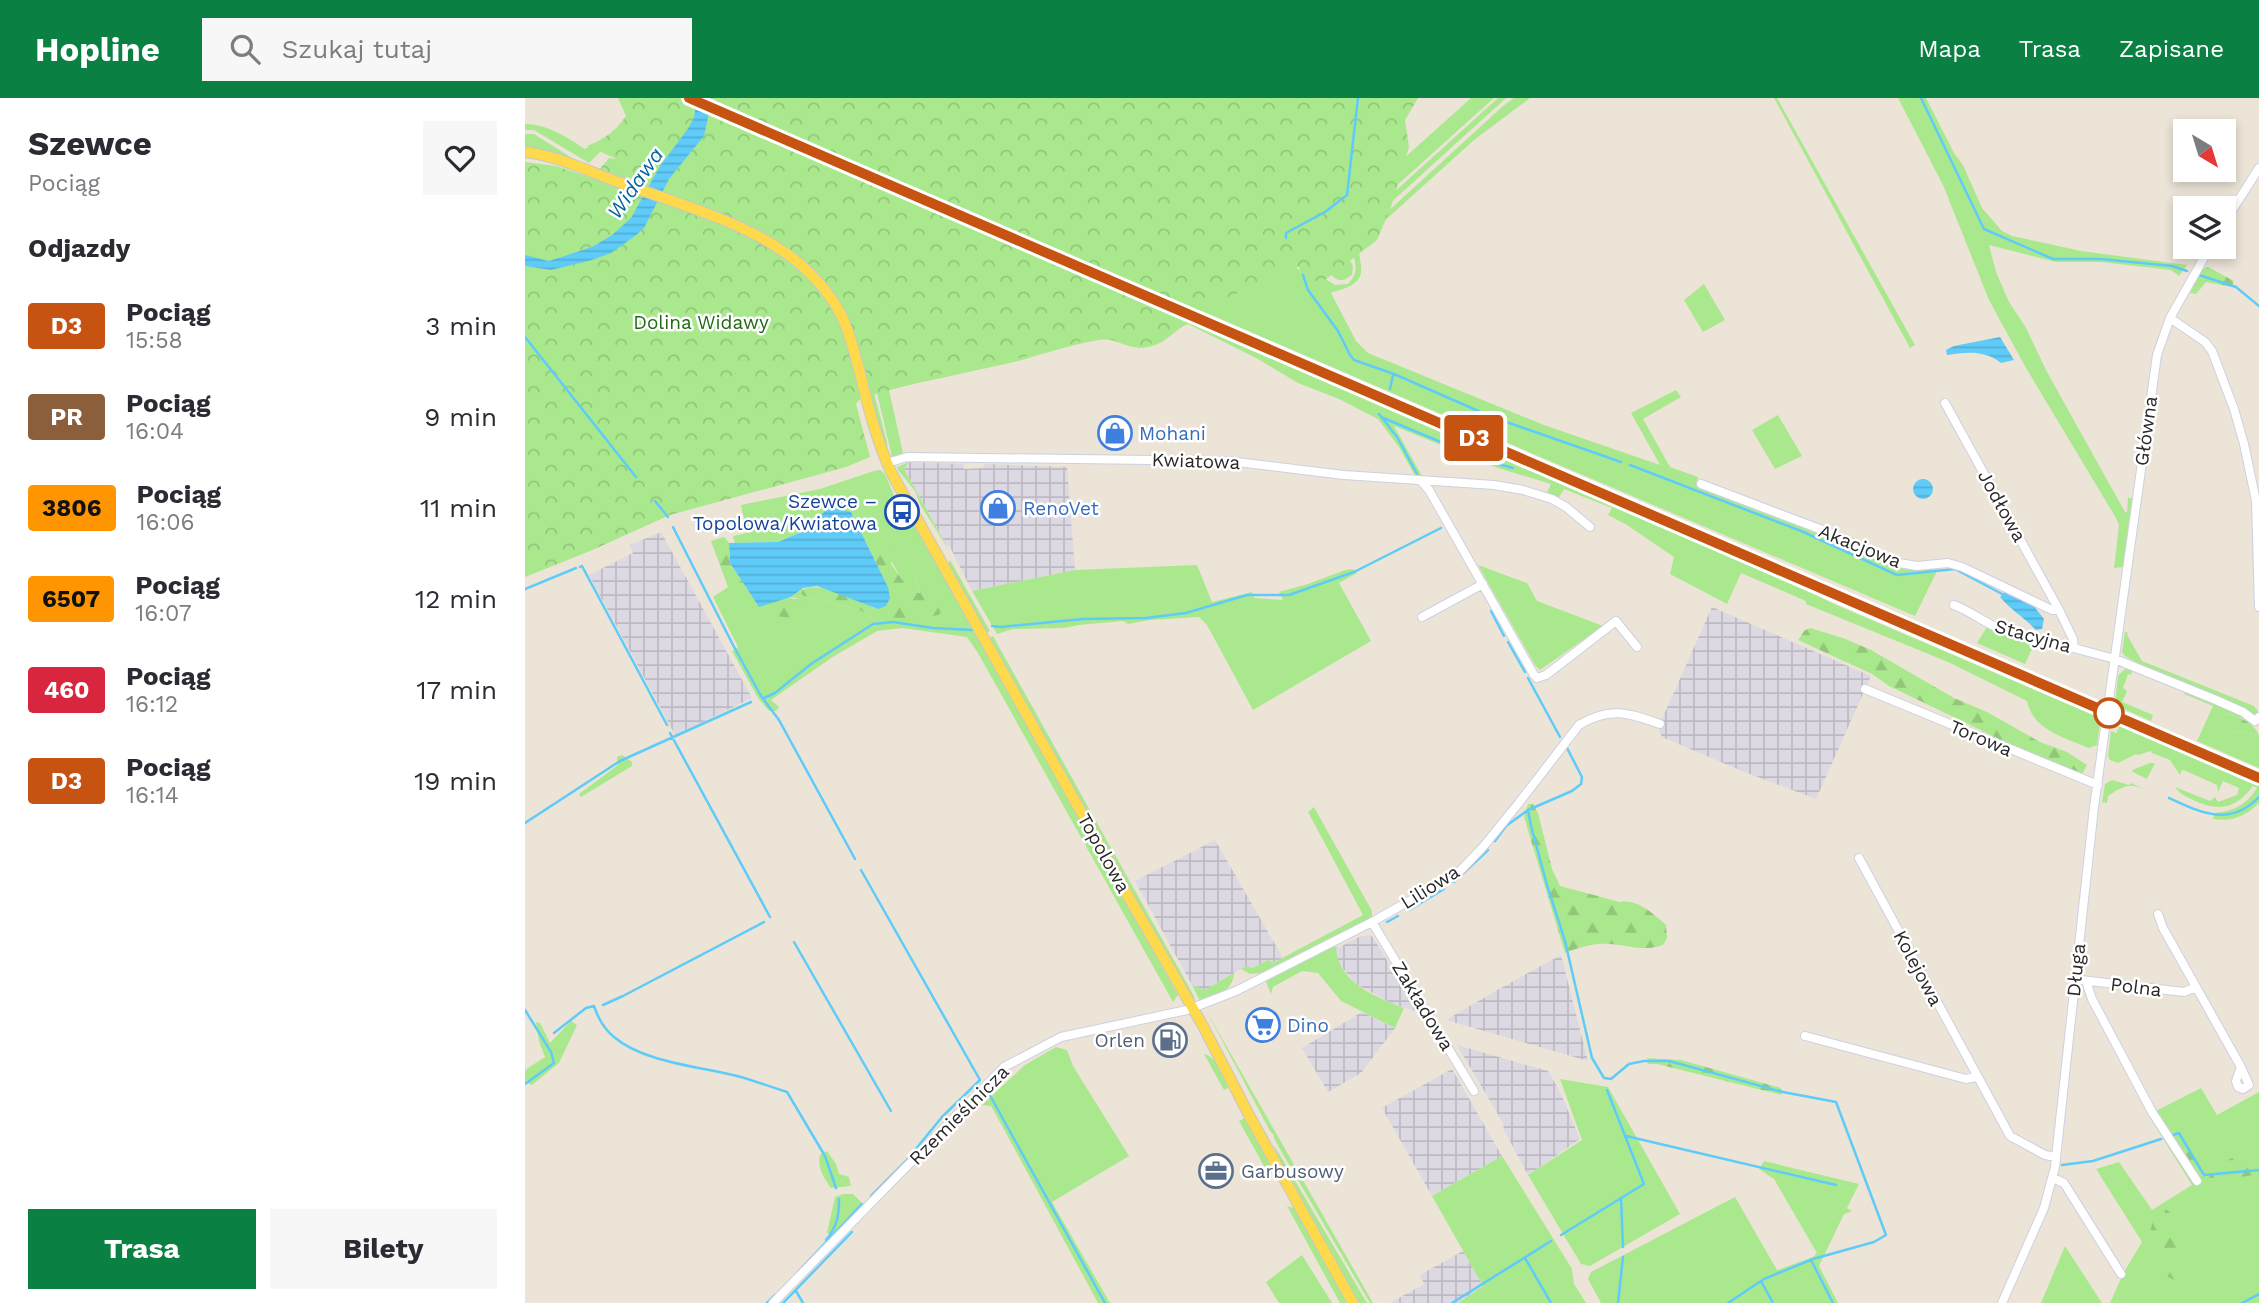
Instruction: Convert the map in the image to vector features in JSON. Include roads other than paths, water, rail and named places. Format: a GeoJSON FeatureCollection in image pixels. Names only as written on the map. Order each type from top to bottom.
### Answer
{"type":"FeatureCollection","features":[{"type":"Feature","properties":{"kind":"main road","name":"Topolowa"},"geometry":{"type":"LineString","coordinates":[[525,152],[556,159],[730,224],[785,252],[825,289],[843,320],[881,452],[927,539],[1192,1008],[1353,1303]]}},
{"type":"Feature","properties":{"kind":"street"},"geometry":{"type":"LineString","coordinates":[[2236,204],[2259,168]]}},
{"type":"Feature","properties":{"kind":"street","name":"Główna"},"geometry":{"type":"LineString","coordinates":[[2120,628],[2154,373],[2170,318],[2203,259]]}},
{"type":"Feature","properties":{"kind":"street"},"geometry":{"type":"LineString","coordinates":[[2170,318],[2205,341],[2212,351],[2234,409],[2256,501],[2259,607]]}},
{"type":"Feature","properties":{"kind":"street","name":"Jodłowa"},"geometry":{"type":"LineString","coordinates":[[1945,403],[2059,610],[2073,639],[2074,648]]}},
{"type":"Feature","properties":{"kind":"street","name":"Kwiatowa"},"geometry":{"type":"LineString","coordinates":[[887,463],[907,457],[1229,461],[1332,474],[1494,485],[1537,493],[1566,507],[1590,527]]}},
{"type":"Feature","properties":{"kind":"street"},"geometry":{"type":"LineString","coordinates":[[1421,481],[1429,490],[1530,669],[1538,678],[1546,675],[1616,621],[1637,647]]}},
{"type":"Feature","properties":{"kind":"street","name":"Akacjowa"},"geometry":{"type":"LineString","coordinates":[[1701,484],[1825,531],[1899,563],[1917,566],[1948,563],[1962,567],[2052,610],[2059,610]]}},
{"type":"Feature","properties":{"kind":"street"},"geometry":{"type":"LineString","coordinates":[[1422,617],[1483,584]]}},
{"type":"Feature","properties":{"kind":"street","name":"Stacyjna"},"geometry":{"type":"LineString","coordinates":[[1954,605],[1998,628],[2115,659],[2257,719]]}},
{"type":"Feature","properties":{"kind":"street","name":"Długa"},"geometry":{"type":"LineString","coordinates":[[2001,1303],[2044,1208],[2053,1178],[2098,786],[2120,628]]}},
{"type":"Feature","properties":{"kind":"street","name":"Torowa"},"geometry":{"type":"LineString","coordinates":[[1865,689],[2098,786]]}},
{"type":"Feature","properties":{"kind":"street","name":"Liliowa"},"geometry":{"type":"LineString","coordinates":[[1192,1008],[1236,991],[1372,922],[1457,874],[1503,823],[1579,725],[1598,716],[1618,712],[1660,724]]}},
{"type":"Feature","properties":{"kind":"street","name":"Kolejowa"},"geometry":{"type":"LineString","coordinates":[[1859,858],[2010,1136],[2045,1155],[2056,1157]]}},
{"type":"Feature","properties":{"kind":"street","name":"Polna"},"geometry":{"type":"LineString","coordinates":[[2158,914],[2162,928],[2241,1067]]}},
{"type":"Feature","properties":{"kind":"street","name":"Zakładowa"},"geometry":{"type":"LineString","coordinates":[[1372,922],[1473,1091]]}},
{"type":"Feature","properties":{"kind":"street","name":"Polna"},"geometry":{"type":"LineString","coordinates":[[2075,979],[2184,992],[2196,987]]}},
{"type":"Feature","properties":{"kind":"street"},"geometry":{"type":"LineString","coordinates":[[2086,981],[2092,999],[2152,1112],[2197,1181]]}},
{"type":"Feature","properties":{"kind":"street","name":"Rzemieślnicza"},"geometry":{"type":"LineString","coordinates":[[773,1303],[1004,1067],[1061,1037],[1192,1008]]}},
{"type":"Feature","properties":{"kind":"street"},"geometry":{"type":"LineString","coordinates":[[1805,1036],[1966,1079],[1977,1077]]}},
{"type":"Feature","properties":{"kind":"street"},"geometry":{"type":"LineString","coordinates":[[2053,1178],[2064,1183],[2121,1274]]}},
{"type":"Feature","properties":{"kind":"water"},"geometry":{"type":"Polygon","coordinates":[[[697,98],[712,98],[704,136],[669,179],[644,228],[611,253],[592,260],[551,270],[525,266],[525,255],[549,261],[592,247],[612,235],[631,218],[660,166],[694,118],[697,98]]]}},
{"type":"Feature","properties":{"kind":"water"},"geometry":{"type":"Polygon","coordinates":[[[2000,337],[2014,360],[2001,363],[1975,353],[1947,355],[1946,350],[1954,346],[2000,337]]]}},
{"type":"Feature","properties":{"kind":"water"},"geometry":{"type":"Polygon","coordinates":[[[1919,479],[1927,479],[1933,489],[1927,499],[1919,499],[1913,493],[1913,485],[1919,479]]]}},
{"type":"Feature","properties":{"kind":"water"},"geometry":{"type":"Polygon","coordinates":[[[829,507],[851,512],[888,587],[890,598],[886,606],[878,609],[817,586],[803,588],[791,597],[759,607],[730,563],[729,543],[778,542],[806,530],[829,507]]]}},
{"type":"Feature","properties":{"kind":"water"},"geometry":{"type":"Polygon","coordinates":[[[2006,591],[2033,605],[2044,619],[2042,629],[2036,630],[2000,597],[2006,591]]]}},
{"type":"Feature","properties":{"kind":"waterway"},"geometry":{"type":"LineString","coordinates":[[1286,238],[1286,233],[1325,212],[1347,195],[1358,98]]}},
{"type":"Feature","properties":{"kind":"waterway"},"geometry":{"type":"LineString","coordinates":[[1921,98],[1984,229],[2053,259],[2101,259],[2172,266],[2187,271]]}},
{"type":"Feature","properties":{"kind":"waterway"},"geometry":{"type":"LineString","coordinates":[[1303,275],[1308,290],[1338,331],[1354,360],[1394,374],[1492,417],[1621,462]]}},
{"type":"Feature","properties":{"kind":"waterway"},"geometry":{"type":"LineString","coordinates":[[2199,275],[2236,287],[2259,306]]}},
{"type":"Feature","properties":{"kind":"waterway"},"geometry":{"type":"LineString","coordinates":[[525,337],[636,477]]}},
{"type":"Feature","properties":{"kind":"waterway"},"geometry":{"type":"LineString","coordinates":[[1390,389],[1393,375]]}},
{"type":"Feature","properties":{"kind":"waterway"},"geometry":{"type":"LineString","coordinates":[[1379,414],[1397,437],[1417,474]]}},
{"type":"Feature","properties":{"kind":"waterway"},"geometry":{"type":"LineString","coordinates":[[1381,417],[1486,461],[1513,468]]}},
{"type":"Feature","properties":{"kind":"waterway"},"geometry":{"type":"LineString","coordinates":[[1630,465],[1801,531],[1897,575],[1955,569],[2004,595]]}},
{"type":"Feature","properties":{"kind":"waterway"},"geometry":{"type":"LineString","coordinates":[[655,501],[668,517]]}},
{"type":"Feature","properties":{"kind":"waterway"},"geometry":{"type":"LineString","coordinates":[[673,527],[733,645],[761,696],[779,720],[855,859]]}},
{"type":"Feature","properties":{"kind":"waterway"},"geometry":{"type":"LineString","coordinates":[[992,626],[1083,619],[1146,618],[1186,613],[1247,595],[1289,595],[1354,572],[1441,528]]}},
{"type":"Feature","properties":{"kind":"waterway"},"geometry":{"type":"LineString","coordinates":[[580,567],[582,566],[667,725]]}},
{"type":"Feature","properties":{"kind":"waterway"},"geometry":{"type":"LineString","coordinates":[[525,589],[576,568]]}},
{"type":"Feature","properties":{"kind":"waterway"},"geometry":{"type":"LineString","coordinates":[[1491,611],[1504,636]]}},
{"type":"Feature","properties":{"kind":"waterway"},"geometry":{"type":"LineString","coordinates":[[764,698],[873,624],[893,622],[973,630]]}},
{"type":"Feature","properties":{"kind":"waterway"},"geometry":{"type":"LineString","coordinates":[[1508,642],[1525,672]]}},
{"type":"Feature","properties":{"kind":"waterway"},"geometry":{"type":"LineString","coordinates":[[1528,678],[1560,737]]}},
{"type":"Feature","properties":{"kind":"waterway"},"geometry":{"type":"LineString","coordinates":[[525,823],[620,761],[751,702]]}},
{"type":"Feature","properties":{"kind":"waterway"},"geometry":{"type":"LineString","coordinates":[[670,733],[770,917]]}},
{"type":"Feature","properties":{"kind":"waterway"},"geometry":{"type":"LineString","coordinates":[[1567,748],[1582,777],[1581,784],[1572,791],[1528,810],[1547,885],[1565,941],[1592,1058],[1604,1078],[1611,1079],[1629,1064],[1669,1061],[1783,1092],[1836,1102],[1886,1235],[1874,1242],[1813,1259],[1764,1279],[1728,1303]]}},
{"type":"Feature","properties":{"kind":"waterway"},"geometry":{"type":"LineString","coordinates":[[2169,798],[2204,812],[2226,814],[2237,812],[2259,797]]}},
{"type":"Feature","properties":{"kind":"waterway"},"geometry":{"type":"LineString","coordinates":[[1495,841],[1506,826],[1528,810]]}},
{"type":"Feature","properties":{"kind":"waterway"},"geometry":{"type":"LineString","coordinates":[[1454,882],[1488,850]]}},
{"type":"Feature","properties":{"kind":"waterway"},"geometry":{"type":"LineString","coordinates":[[861,870],[980,1080],[942,1117],[906,1161],[871,1196]]}},
{"type":"Feature","properties":{"kind":"waterway"},"geometry":{"type":"LineString","coordinates":[[1409,910],[1444,889]]}},
{"type":"Feature","properties":{"kind":"waterway"},"geometry":{"type":"LineString","coordinates":[[1387,922],[1398,916]]}},
{"type":"Feature","properties":{"kind":"waterway"},"geometry":{"type":"LineString","coordinates":[[603,1005],[764,922]]}},
{"type":"Feature","properties":{"kind":"waterway"},"geometry":{"type":"LineString","coordinates":[[794,942],[891,1111]]}},
{"type":"Feature","properties":{"kind":"waterway"},"geometry":{"type":"LineString","coordinates":[[554,1033],[586,1008],[594,1006],[610,1034],[641,1053],[741,1077],[787,1092],[825,1156],[836,1188]]}},
{"type":"Feature","properties":{"kind":"waterway"},"geometry":{"type":"LineString","coordinates":[[525,1010],[551,1052],[554,1063],[525,1084]]}},
{"type":"Feature","properties":{"kind":"waterway"},"geometry":{"type":"LineString","coordinates":[[987,1090],[1105,1303]]}},
{"type":"Feature","properties":{"kind":"waterway"},"geometry":{"type":"LineString","coordinates":[[1561,1235],[1644,1184],[1607,1090]]}},
{"type":"Feature","properties":{"kind":"waterway"},"geometry":{"type":"LineString","coordinates":[[2173,1135],[2179,1133],[2204,1175],[2259,1170]]}},
{"type":"Feature","properties":{"kind":"waterway"},"geometry":{"type":"LineString","coordinates":[[1626,1136],[1836,1185]]}},
{"type":"Feature","properties":{"kind":"waterway"},"geometry":{"type":"LineString","coordinates":[[2062,1165],[2093,1161],[2161,1139]]}},
{"type":"Feature","properties":{"kind":"waterway"},"geometry":{"type":"LineString","coordinates":[[1621,1198],[1623,1247]]}},
{"type":"Feature","properties":{"kind":"waterway"},"geometry":{"type":"LineString","coordinates":[[826,1240],[837,1221],[839,1199]]}},
{"type":"Feature","properties":{"kind":"waterway"},"geometry":{"type":"LineString","coordinates":[[797,1273],[862,1204]]}},
{"type":"Feature","properties":{"kind":"waterway"},"geometry":{"type":"LineString","coordinates":[[783,1303],[852,1232]]}},
{"type":"Feature","properties":{"kind":"waterway"},"geometry":{"type":"LineString","coordinates":[[1452,1303],[1551,1241]]}},
{"type":"Feature","properties":{"kind":"waterway"},"geometry":{"type":"LineString","coordinates":[[1618,1303],[1623,1257]]}},
{"type":"Feature","properties":{"kind":"waterway"},"geometry":{"type":"LineString","coordinates":[[1525,1258],[1551,1303]]}},
{"type":"Feature","properties":{"kind":"waterway"},"geometry":{"type":"LineString","coordinates":[[1811,1260],[1833,1303]]}},
{"type":"Feature","properties":{"kind":"waterway"},"geometry":{"type":"LineString","coordinates":[[1761,1281],[1773,1303]]}},
{"type":"Feature","properties":{"kind":"waterway"},"geometry":{"type":"LineString","coordinates":[[796,1291],[803,1303]]}},
{"type":"Feature","properties":{"kind":"waterway"},"geometry":{"type":"LineString","coordinates":[[2242,1303],[2259,1294]]}},
{"type":"Feature","properties":{"kind":"waterway"},"geometry":{"type":"LineString","coordinates":[[767,1303],[775,1295]]}},
{"type":"Feature","properties":{"kind":"railway"},"geometry":{"type":"LineString","coordinates":[[689,98],[2259,778]]}},
{"type":"Feature","properties":{"kind":"train","name":"D3"},"geometry":{"type":"LineString","coordinates":[[689,98],[2259,778]]}},
{"type":"Feature","properties":{"kind":"place","name":"Mohani"},"geometry":{"type":"Point","coordinates":[1115,433]}},
{"type":"Feature","properties":{"kind":"place","name":"RenoVet"},"geometry":{"type":"Point","coordinates":[998,508]}},
{"type":"Feature","properties":{"kind":"place","name":"Szewce – Topolowa/Kwiatowa"},"geometry":{"type":"Point","coordinates":[902,512]}},
{"type":"Feature","properties":{"kind":"place","name":"Dino"},"geometry":{"type":"Point","coordinates":[1263,1025]}},
{"type":"Feature","properties":{"kind":"place","name":"Orlen"},"geometry":{"type":"Point","coordinates":[1170,1040]}},
{"type":"Feature","properties":{"kind":"place","name":"Garbusowy"},"geometry":{"type":"Point","coordinates":[1216,1171]}},
{"type":"Feature","properties":{"kind":"water label","name":"Widawa"},"geometry":{"type":"Point","coordinates":[635,183]}},
{"type":"Feature","properties":{"kind":"park label","name":"Dolina Widawy"},"geometry":{"type":"Point","coordinates":[701,322]}}]}
